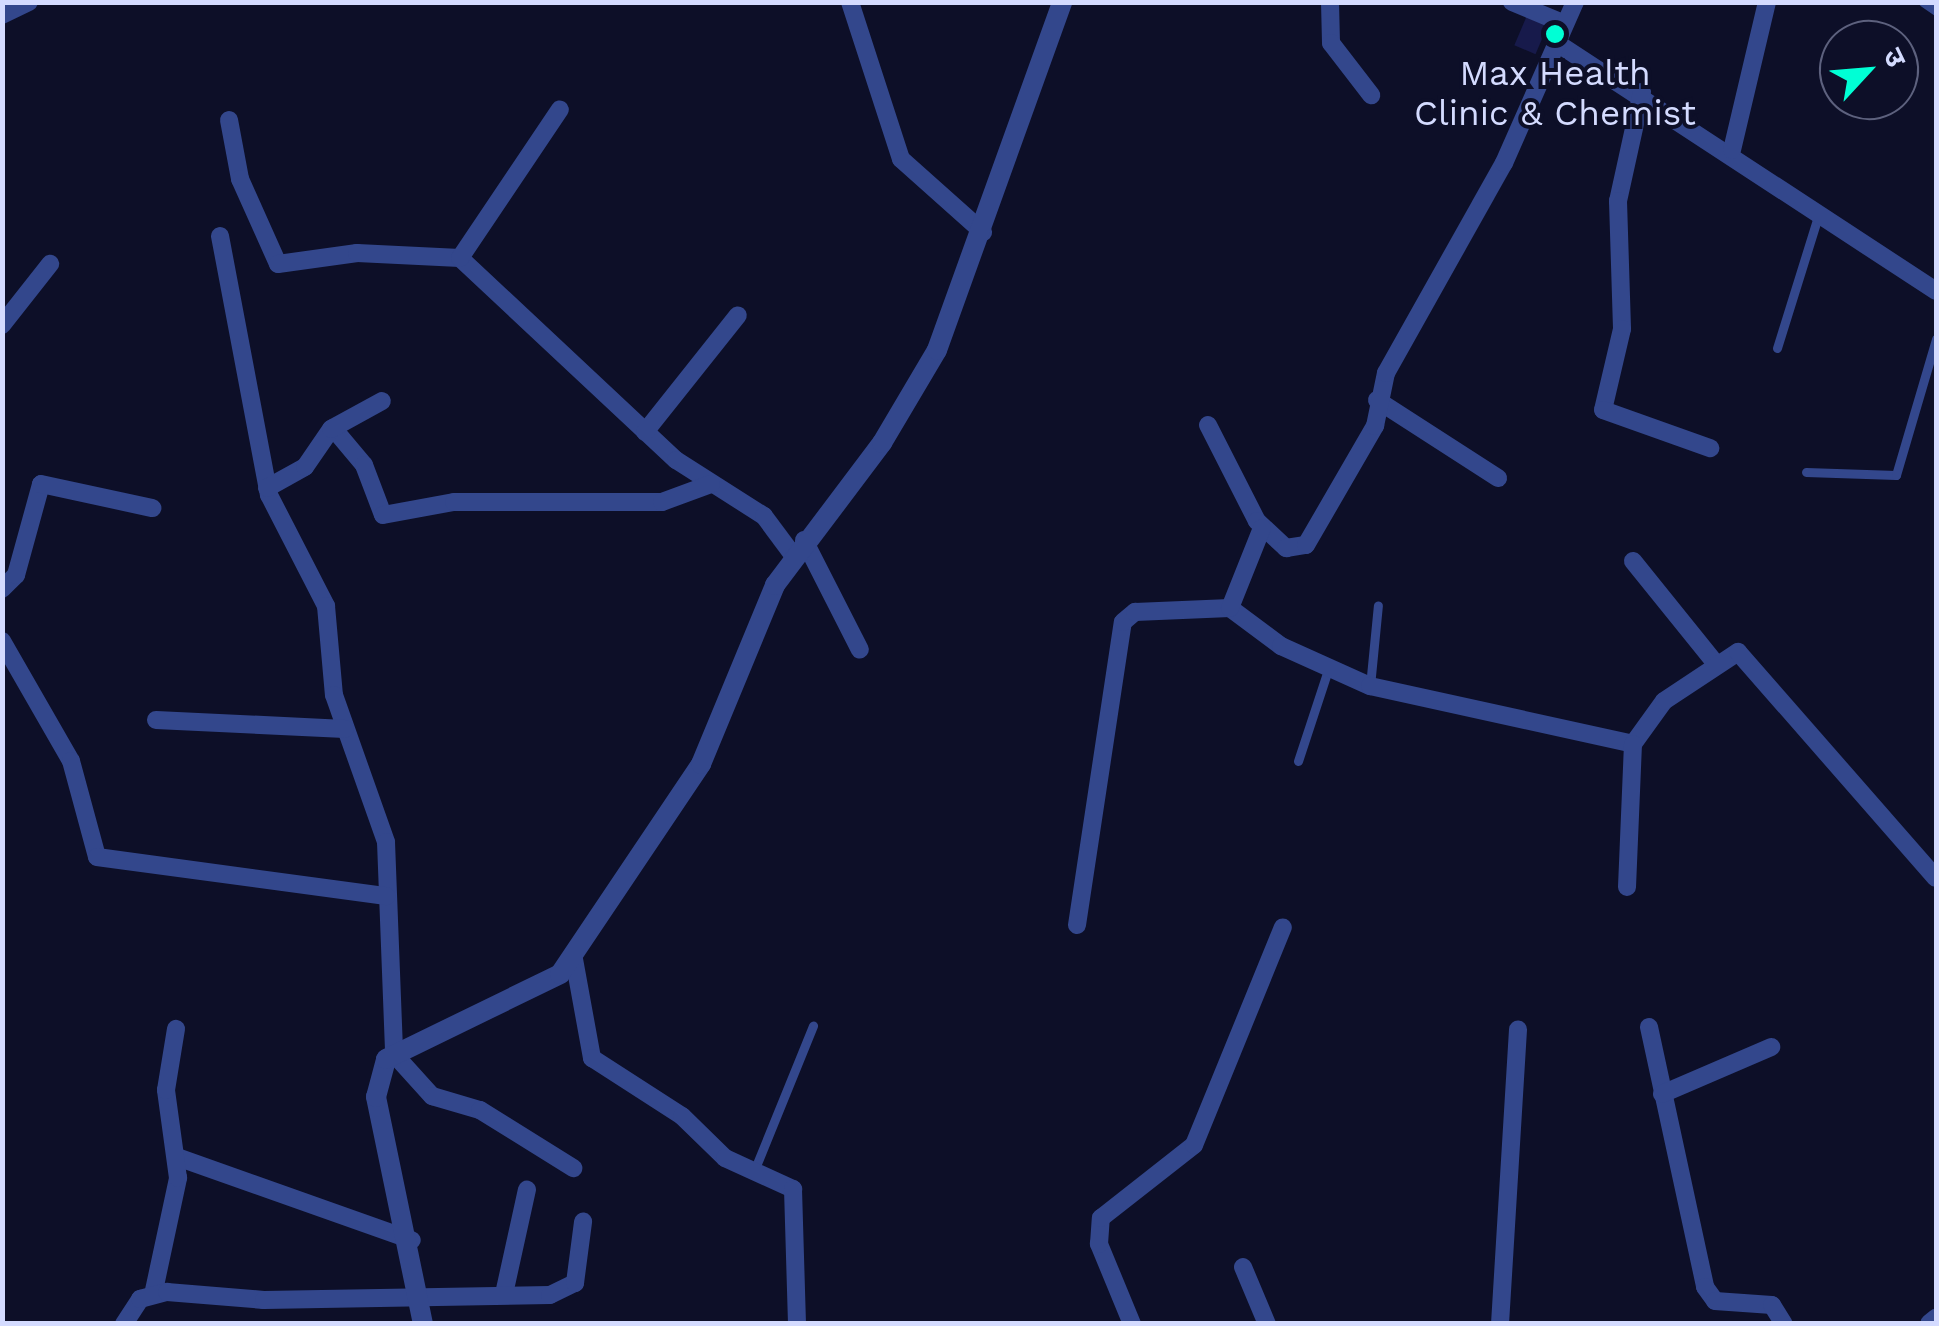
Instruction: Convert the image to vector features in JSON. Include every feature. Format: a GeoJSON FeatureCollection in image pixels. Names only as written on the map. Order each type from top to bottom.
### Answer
{"type":"FeatureCollection","features":[{"type":"Feature","properties":{"kind":"street"},"geometry":{"type":"LineString","coordinates":[[2,16],[29,2]]}},
{"type":"Feature","properties":{"kind":"street"},"geometry":{"type":"LineString","coordinates":[[850,2],[901,158],[983,232]]}},
{"type":"Feature","properties":{"kind":"street"},"geometry":{"type":"LineString","coordinates":[[394,1054],[483,1019],[574,959],[713,742],[799,547],[918,386],[983,232],[1062,2]]}},
{"type":"Feature","properties":{"kind":"street"},"geometry":{"type":"LineString","coordinates":[[1330,2],[1331,43],[1371,95]]}},
{"type":"Feature","properties":{"kind":"street"},"geometry":{"type":"LineString","coordinates":[[1512,2],[1565,24]]}},
{"type":"Feature","properties":{"kind":"street"},"geometry":{"type":"LineString","coordinates":[[1208,424],[1262,528],[1286,548],[1306,544],[1375,426],[1377,400],[1558,43],[1575,2]]}},
{"type":"Feature","properties":{"kind":"street"},"geometry":{"type":"LineString","coordinates":[[1732,150],[1766,2]]}},
{"type":"Feature","properties":{"kind":"street"},"geometry":{"type":"LineString","coordinates":[[1558,43],[1732,150],[1936,291]]}},
{"type":"Feature","properties":{"kind":"street"},"geometry":{"type":"LineString","coordinates":[[1642,92],[1618,201],[1622,329],[1602,410],[1710,448]]}},
{"type":"Feature","properties":{"kind":"street"},"geometry":{"type":"LineString","coordinates":[[460,258],[560,109]]}},
{"type":"Feature","properties":{"kind":"street"},"geometry":{"type":"LineString","coordinates":[[229,120],[240,179],[284,269],[356,253],[460,258],[644,432],[712,484],[764,516],[799,547],[860,650]]}},
{"type":"Feature","properties":{"kind":"street"},"geometry":{"type":"LineString","coordinates":[[220,236],[268,488],[326,606],[345,728],[386,842],[394,1054],[376,1097],[412,1240],[423,1324]]}},
{"type":"Feature","properties":{"kind":"street"},"geometry":{"type":"LineString","coordinates":[[2,325],[50,264]]}},
{"type":"Feature","properties":{"kind":"street"},"geometry":{"type":"LineString","coordinates":[[644,432],[738,315]]}},
{"type":"Feature","properties":{"kind":"street"},"geometry":{"type":"LineString","coordinates":[[1377,400],[1498,478]]}},
{"type":"Feature","properties":{"kind":"street"},"geometry":{"type":"LineString","coordinates":[[268,488],[305,468],[333,428],[382,401]]}},
{"type":"Feature","properties":{"kind":"street"},"geometry":{"type":"LineString","coordinates":[[333,428],[364,465],[383,516],[454,502],[662,502],[712,484]]}},
{"type":"Feature","properties":{"kind":"street"},"geometry":{"type":"LineString","coordinates":[[2,589],[14,580],[42,484],[152,508]]}},
{"type":"Feature","properties":{"kind":"street"},"geometry":{"type":"LineString","coordinates":[[1230,608],[1262,528]]}},
{"type":"Feature","properties":{"kind":"street"},"geometry":{"type":"LineString","coordinates":[[1634,561],[1714,660]]}},
{"type":"Feature","properties":{"kind":"street"},"geometry":{"type":"LineString","coordinates":[[1077,926],[1123,622],[1135,612],[1230,608],[1328,670],[1370,686],[1633,744]]}},
{"type":"Feature","properties":{"kind":"street"},"geometry":{"type":"LineString","coordinates":[[2,641],[71,760],[98,857],[386,896]]}},
{"type":"Feature","properties":{"kind":"street"},"geometry":{"type":"LineString","coordinates":[[1627,887],[1633,744],[1650,713],[1714,660],[1732,650],[1748,660],[1936,878]]}},
{"type":"Feature","properties":{"kind":"street"},"geometry":{"type":"LineString","coordinates":[[156,720],[345,728]]}},
{"type":"Feature","properties":{"kind":"street"},"geometry":{"type":"LineString","coordinates":[[1132,1324],[1099,1244],[1101,1218],[1194,1146],[1283,926]]}},
{"type":"Feature","properties":{"kind":"street"},"geometry":{"type":"LineString","coordinates":[[574,959],[592,1058],[752,1174],[797,1195],[797,1324]]}},
{"type":"Feature","properties":{"kind":"street"},"geometry":{"type":"LineString","coordinates":[[1649,1027],[1708,1295],[1772,1305],[1784,1324]]}},
{"type":"Feature","properties":{"kind":"street"},"geometry":{"type":"LineString","coordinates":[[124,1324],[153,1294],[176,1156],[166,1090],[176,1030]]}},
{"type":"Feature","properties":{"kind":"street"},"geometry":{"type":"LineString","coordinates":[[1500,1324],[1518,1030]]}},
{"type":"Feature","properties":{"kind":"street"},"geometry":{"type":"LineString","coordinates":[[1662,1094],[1772,1047]]}},
{"type":"Feature","properties":{"kind":"street"},"geometry":{"type":"LineString","coordinates":[[394,1054],[432,1096],[480,1110],[573,1168]]}},
{"type":"Feature","properties":{"kind":"street"},"geometry":{"type":"LineString","coordinates":[[176,1156],[412,1240]]}},
{"type":"Feature","properties":{"kind":"street"},"geometry":{"type":"LineString","coordinates":[[504,1294],[527,1189]]}},
{"type":"Feature","properties":{"kind":"street"},"geometry":{"type":"LineString","coordinates":[[153,1294],[550,1295],[575,1282],[584,1222]]}},
{"type":"Feature","properties":{"kind":"street"},"geometry":{"type":"LineString","coordinates":[[1243,1267],[1267,1324]]}},
{"type":"Feature","properties":{"kind":"street"},"geometry":{"type":"LineString","coordinates":[[1930,1324],[1936,1319]]}},
{"type":"Feature","properties":{"kind":"lane"},"geometry":{"type":"LineString","coordinates":[[1924,2],[1936,11]]}},
{"type":"Feature","properties":{"kind":"lane"},"geometry":{"type":"LineString","coordinates":[[1776,348],[1820,210]]}},
{"type":"Feature","properties":{"kind":"lane"},"geometry":{"type":"LineString","coordinates":[[1806,472],[1896,475],[1936,340]]}},
{"type":"Feature","properties":{"kind":"lane"},"geometry":{"type":"LineString","coordinates":[[1370,686],[1378,605]]}},
{"type":"Feature","properties":{"kind":"lane"},"geometry":{"type":"LineString","coordinates":[[1298,761],[1328,670]]}},
{"type":"Feature","properties":{"kind":"lane"},"geometry":{"type":"LineString","coordinates":[[752,1174],[813,1026]]}},
{"type":"Feature","properties":{"kind":"building"},"geometry":{"type":"Polygon","coordinates":[[[1528,13],[1549,22],[1535,54],[1514,45],[1528,13]]]}},
{"type":"Feature","properties":{"kind":"place","name":"Max Health Clinic & Chemist"},"geometry":{"type":"Point","coordinates":[1555,34]}}]}
